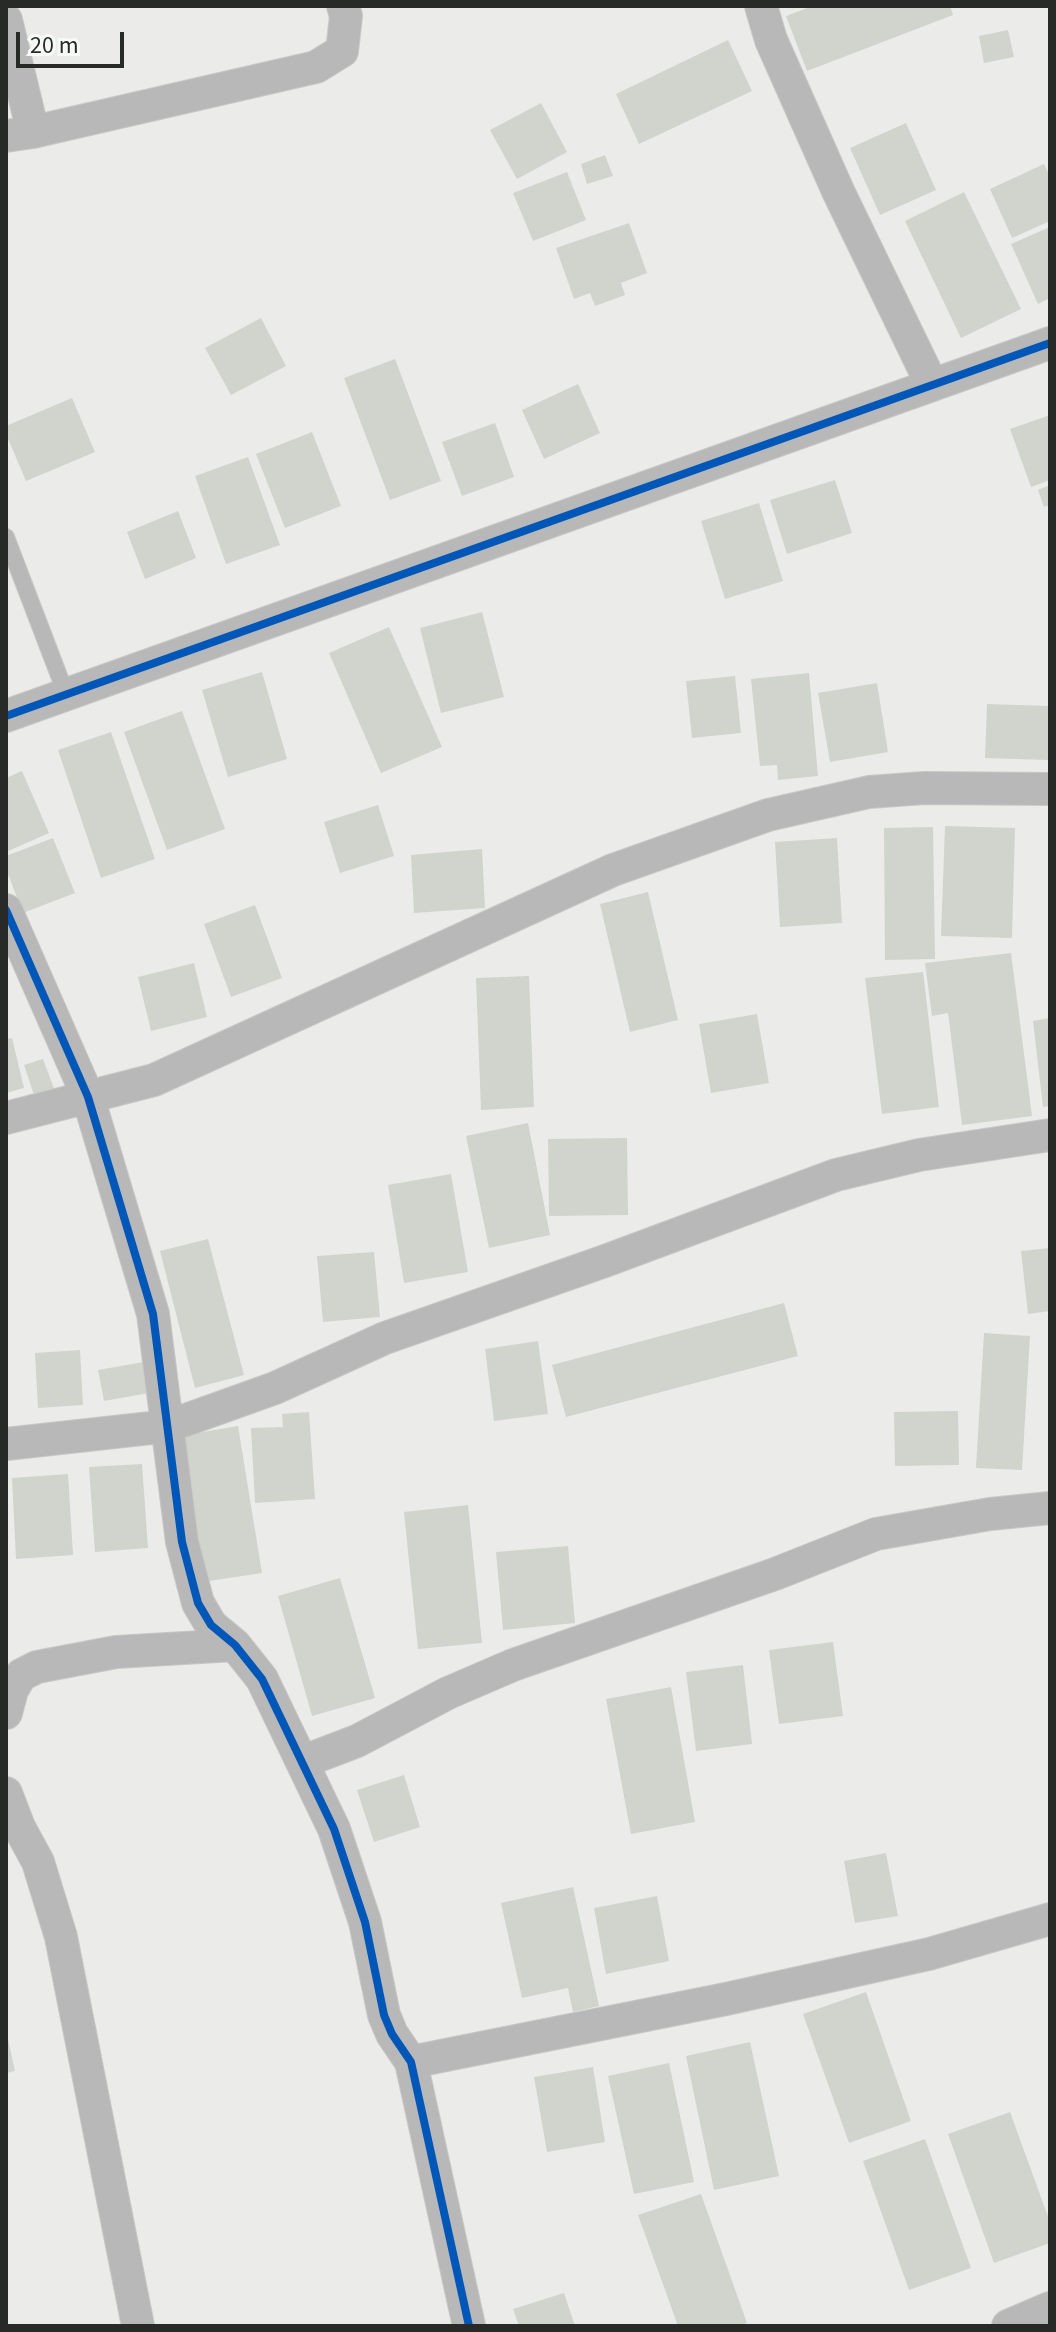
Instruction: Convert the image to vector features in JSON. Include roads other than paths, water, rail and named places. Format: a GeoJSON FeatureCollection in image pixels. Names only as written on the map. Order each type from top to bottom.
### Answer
{"type":"FeatureCollection","features":[{"type":"Feature","properties":{"kind":"street"},"geometry":{"type":"LineString","coordinates":[[6,20],[19,134],[316,67],[342,51],[346,16],[343,6]]}},
{"type":"Feature","properties":{"kind":"street"},"geometry":{"type":"LineString","coordinates":[[761,6],[771,40],[838,191],[932,385]]}},
{"type":"Feature","properties":{"kind":"street"},"geometry":{"type":"LineString","coordinates":[[6,716],[1050,343]]}},
{"type":"Feature","properties":{"kind":"street"},"geometry":{"type":"LineString","coordinates":[[6,1118],[154,1080],[613,870],[768,815],[869,792],[924,788],[1050,789]]}},
{"type":"Feature","properties":{"kind":"street"},"geometry":{"type":"LineString","coordinates":[[6,910],[88,1097],[153,1314],[182,1542],[198,1603],[211,1625],[235,1645],[262,1679],[334,1829],[365,1922],[384,2015],[392,2034],[411,2062],[469,2326]]}},
{"type":"Feature","properties":{"kind":"street"},"geometry":{"type":"LineString","coordinates":[[6,1444],[169,1426],[275,1388],[385,1338],[836,1175],[919,1155],[1050,1135]]}},
{"type":"Feature","properties":{"kind":"street"},"geometry":{"type":"LineString","coordinates":[[302,1762],[357,1741],[448,1693],[513,1665],[775,1574],[876,1534],[990,1514],[1050,1508]]}},
{"type":"Feature","properties":{"kind":"street"},"geometry":{"type":"LineString","coordinates":[[6,1713],[12,1690],[21,1675],[37,1667],[116,1652],[235,1645]]}},
{"type":"Feature","properties":{"kind":"street"},"geometry":{"type":"LineString","coordinates":[[6,1793],[19,1827],[38,1862],[61,1937],[138,2326]]}},
{"type":"Feature","properties":{"kind":"street"},"geometry":{"type":"LineString","coordinates":[[411,2062],[898,1961],[1050,1919]]}},
{"type":"Feature","properties":{"kind":"street"},"geometry":{"type":"LineString","coordinates":[[1008,2326],[1050,2308]]}},
{"type":"Feature","properties":{"kind":"lane"},"geometry":{"type":"LineString","coordinates":[[6,537],[66,694]]}}]}
